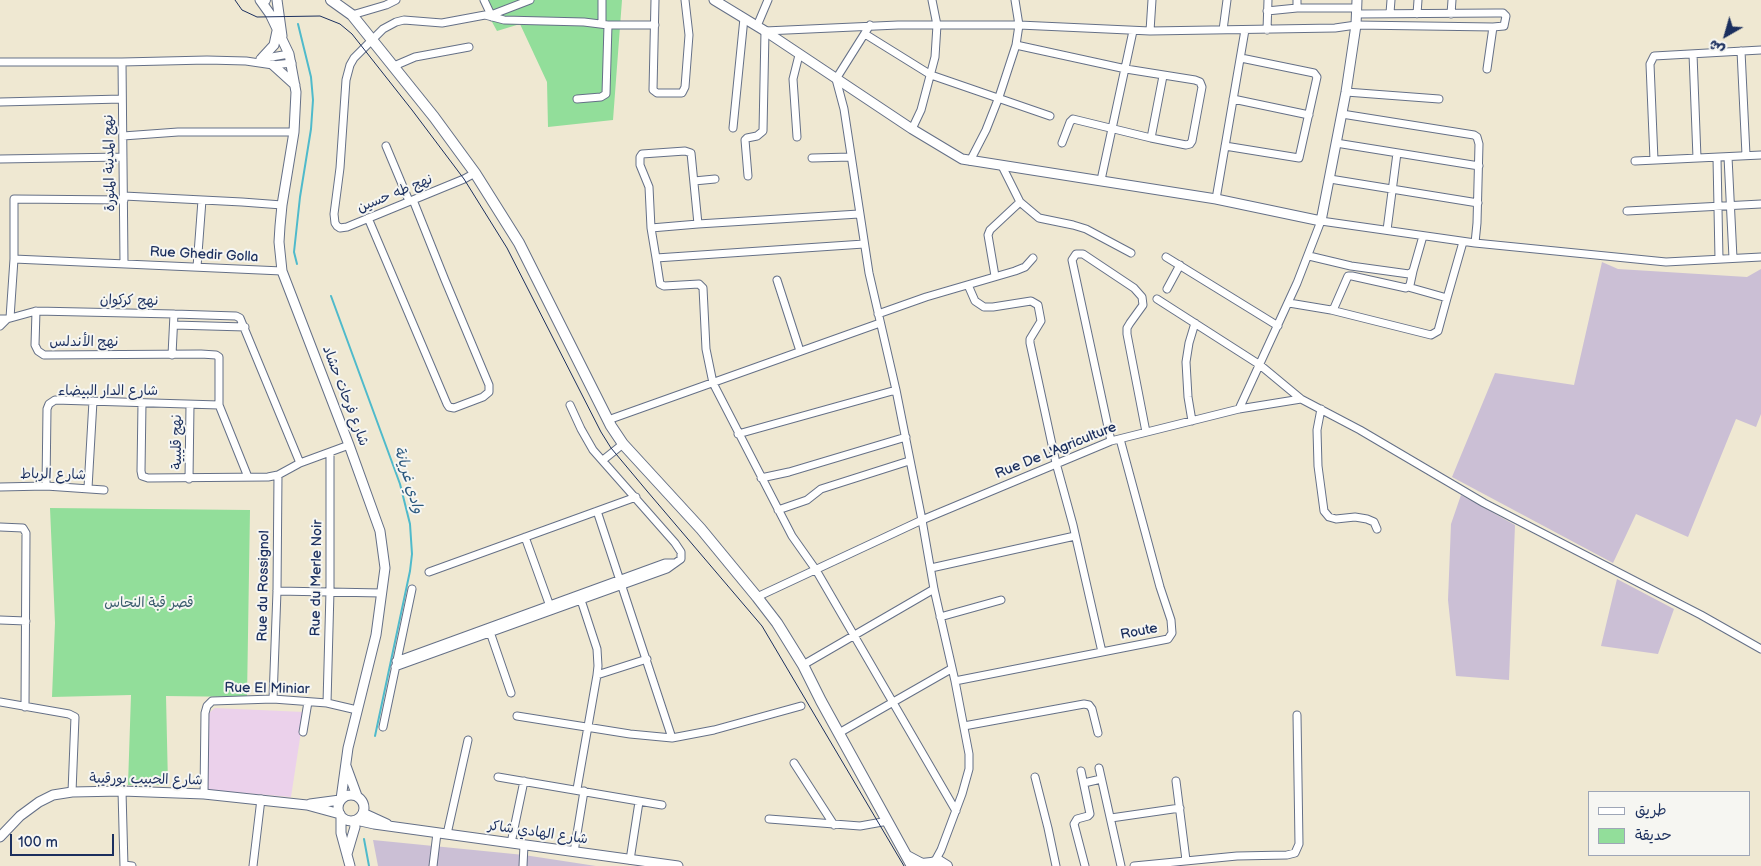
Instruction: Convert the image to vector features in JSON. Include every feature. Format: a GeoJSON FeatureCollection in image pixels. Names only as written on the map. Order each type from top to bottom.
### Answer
{"type":"FeatureCollection","features":[{"type":"Feature","properties":{"kind":"main road"},"geometry":{"type":"LineString","coordinates":[[331,0],[352,15],[373,40],[475,172],[519,243],[608,420],[623,444],[701,529],[776,623],[803,665],[912,866]]}},
{"type":"Feature","properties":{"kind":"main road"},"geometry":{"type":"LineString","coordinates":[[905,854],[922,864],[937,864]]}},
{"type":"Feature","properties":{"kind":"street","name":"شارع فرحات حشاد"},"geometry":{"type":"LineString","coordinates":[[263,0],[291,59],[295,85],[294,132],[282,205],[279,242],[282,271],[380,530],[385,568],[376,635],[348,748],[340,800]]}},
{"type":"Feature","properties":{"kind":"street","name":"شارع فرحات حشاد"},"geometry":{"type":"LineString","coordinates":[[278,0],[280,34]]}},
{"type":"Feature","properties":{"kind":"street"},"geometry":{"type":"LineString","coordinates":[[352,15],[386,5],[396,0]]}},
{"type":"Feature","properties":{"kind":"street"},"geometry":{"type":"LineString","coordinates":[[484,0],[492,16]]}},
{"type":"Feature","properties":{"kind":"street"},"geometry":{"type":"LineString","coordinates":[[492,16],[530,0]]}},
{"type":"Feature","properties":{"kind":"street"},"geometry":{"type":"LineString","coordinates":[[577,99],[601,98],[606,94],[605,24],[602,0]]}},
{"type":"Feature","properties":{"kind":"street"},"geometry":{"type":"LineString","coordinates":[[655,0],[653,90],[657,93],[682,93],[685,87],[690,34],[685,0]]}},
{"type":"Feature","properties":{"kind":"street"},"geometry":{"type":"LineString","coordinates":[[714,0],[912,129],[952,154],[970,161],[1216,199],[1321,221],[1475,244],[1666,262],[1761,257]]}},
{"type":"Feature","properties":{"kind":"street"},"geometry":{"type":"LineString","coordinates":[[748,176],[745,140],[763,132],[761,29],[768,0]]}},
{"type":"Feature","properties":{"kind":"street"},"geometry":{"type":"LineString","coordinates":[[912,129],[921,110],[931,75],[937,43],[937,25],[932,0]]}},
{"type":"Feature","properties":{"kind":"street"},"geometry":{"type":"LineString","coordinates":[[970,161],[986,130],[1016,45],[1019,25],[1015,0]]}},
{"type":"Feature","properties":{"kind":"street"},"geometry":{"type":"LineString","coordinates":[[1150,31],[1152,0]]}},
{"type":"Feature","properties":{"kind":"street"},"geometry":{"type":"LineString","coordinates":[[1224,30],[1227,0]]}},
{"type":"Feature","properties":{"kind":"street"},"geometry":{"type":"LineString","coordinates":[[1267,30],[1268,0]]}},
{"type":"Feature","properties":{"kind":"street"},"geometry":{"type":"LineString","coordinates":[[1297,0],[1297,8]]}},
{"type":"Feature","properties":{"kind":"street"},"geometry":{"type":"LineString","coordinates":[[1390,0],[1390,14]]}},
{"type":"Feature","properties":{"kind":"street"},"geometry":{"type":"LineString","coordinates":[[1417,14],[1418,0]]}},
{"type":"Feature","properties":{"kind":"street"},"geometry":{"type":"LineString","coordinates":[[1451,14],[1452,0]]}},
{"type":"Feature","properties":{"kind":"street"},"geometry":{"type":"LineString","coordinates":[[761,29],[870,25],[1019,25],[1133,31],[1267,30],[1335,28],[1356,25],[1493,27],[1504,26],[1506,16],[1505,14],[1496,13],[1390,14],[1356,7],[1267,10]]}},
{"type":"Feature","properties":{"kind":"street"},"geometry":{"type":"LineString","coordinates":[[1239,409],[1289,303],[1309,256],[1321,221],[1346,92],[1356,25],[1356,7]]}},
{"type":"Feature","properties":{"kind":"street"},"geometry":{"type":"LineString","coordinates":[[373,40],[388,26],[404,20],[442,23],[479,15],[492,16],[504,20],[654,25]]}},
{"type":"Feature","properties":{"kind":"street"},"geometry":{"type":"LineString","coordinates":[[733,128],[744,18]]}},
{"type":"Feature","properties":{"kind":"street"},"geometry":{"type":"LineString","coordinates":[[870,25],[836,79],[844,109],[864,244],[906,437],[934,589],[969,754],[969,769],[937,864]]}},
{"type":"Feature","properties":{"kind":"street"},"geometry":{"type":"LineString","coordinates":[[1487,68],[1493,27]]}},
{"type":"Feature","properties":{"kind":"street"},"geometry":{"type":"LineString","coordinates":[[1216,199],[1245,30]]}},
{"type":"Feature","properties":{"kind":"street"},"geometry":{"type":"LineString","coordinates":[[1100,180],[1133,31]]}},
{"type":"Feature","properties":{"kind":"street"},"geometry":{"type":"LineString","coordinates":[[262,58],[280,34]]}},
{"type":"Feature","properties":{"kind":"street"},"geometry":{"type":"LineString","coordinates":[[865,34],[931,75],[1050,116]]}},
{"type":"Feature","properties":{"kind":"street","name":"نهج طه حسين"},"geometry":{"type":"LineString","coordinates":[[373,40],[354,58],[346,80],[340,168],[334,214],[337,226],[340,228],[347,227],[453,184],[475,172]]}},
{"type":"Feature","properties":{"kind":"street"},"geometry":{"type":"LineString","coordinates":[[1016,45],[1200,82],[1202,87],[1190,144],[1186,145],[1151,138],[1074,119],[1070,122],[1062,143]]}},
{"type":"Feature","properties":{"kind":"street"},"geometry":{"type":"LineString","coordinates":[[394,66],[416,56],[469,47]]}},
{"type":"Feature","properties":{"kind":"street"},"geometry":{"type":"LineString","coordinates":[[1654,160],[1651,60],[1658,55],[1761,50]]}},
{"type":"Feature","properties":{"kind":"street"},"geometry":{"type":"LineString","coordinates":[[1741,51],[1746,155]]}},
{"type":"Feature","properties":{"kind":"street"},"geometry":{"type":"LineString","coordinates":[[1693,54],[1697,158]]}},
{"type":"Feature","properties":{"kind":"street"},"geometry":{"type":"LineString","coordinates":[[797,137],[793,79],[798,55]]}},
{"type":"Feature","properties":{"kind":"street"},"geometry":{"type":"LineString","coordinates":[[246,61],[262,58],[291,59]]}},
{"type":"Feature","properties":{"kind":"street"},"geometry":{"type":"LineString","coordinates":[[1225,146],[1299,158],[1317,77],[1316,75],[1241,58]]}},
{"type":"Feature","properties":{"kind":"street"},"geometry":{"type":"LineString","coordinates":[[273,66],[291,59]]}},
{"type":"Feature","properties":{"kind":"street"},"geometry":{"type":"LineString","coordinates":[[0,62],[246,61],[273,66],[295,85]]}},
{"type":"Feature","properties":{"kind":"street","name":"نهج المدينة المنورة"},"geometry":{"type":"LineString","coordinates":[[122,62],[124,263]]}},
{"type":"Feature","properties":{"kind":"street"},"geometry":{"type":"LineString","coordinates":[[1151,138],[1163,76]]}},
{"type":"Feature","properties":{"kind":"street"},"geometry":{"type":"LineString","coordinates":[[1346,92],[1439,99]]}},
{"type":"Feature","properties":{"kind":"street"},"geometry":{"type":"LineString","coordinates":[[0,102],[122,99]]}},
{"type":"Feature","properties":{"kind":"street"},"geometry":{"type":"LineString","coordinates":[[1232,100],[1309,114]]}},
{"type":"Feature","properties":{"kind":"street"},"geometry":{"type":"LineString","coordinates":[[1342,114],[1476,135],[1479,144],[1479,166],[1475,244]]}},
{"type":"Feature","properties":{"kind":"street"},"geometry":{"type":"LineString","coordinates":[[122,136],[178,132],[294,132]]}},
{"type":"Feature","properties":{"kind":"street"},"geometry":{"type":"LineString","coordinates":[[1336,143],[1479,166]]}},
{"type":"Feature","properties":{"kind":"street"},"geometry":{"type":"LineString","coordinates":[[368,218],[447,404],[449,407],[454,408],[483,397],[489,392],[489,385],[411,200],[386,146]]}},
{"type":"Feature","properties":{"kind":"street"},"geometry":{"type":"LineString","coordinates":[[698,224],[692,159],[689,152],[685,150],[642,154],[640,156],[640,165],[649,188],[651,228],[660,284],[664,286],[699,284],[703,288],[706,349],[713,383],[792,536],[816,570],[956,811]]}},
{"type":"Feature","properties":{"kind":"street"},"geometry":{"type":"LineString","coordinates":[[1386,230],[1397,153]]}},
{"type":"Feature","properties":{"kind":"street"},"geometry":{"type":"LineString","coordinates":[[1635,161],[1761,155]]}},
{"type":"Feature","properties":{"kind":"street"},"geometry":{"type":"LineString","coordinates":[[0,160],[124,157]]}},
{"type":"Feature","properties":{"kind":"street"},"geometry":{"type":"LineString","coordinates":[[812,158],[851,157]]}},
{"type":"Feature","properties":{"kind":"street"},"geometry":{"type":"LineString","coordinates":[[1728,157],[1733,258]]}},
{"type":"Feature","properties":{"kind":"street"},"geometry":{"type":"LineString","coordinates":[[1717,158],[1719,259]]}},
{"type":"Feature","properties":{"kind":"street"},"geometry":{"type":"LineString","coordinates":[[1002,166],[1020,202],[1039,218],[1094,232],[1131,253]]}},
{"type":"Feature","properties":{"kind":"street"},"geometry":{"type":"LineString","coordinates":[[694,181],[714,179]]}},
{"type":"Feature","properties":{"kind":"street"},"geometry":{"type":"LineString","coordinates":[[1330,179],[1478,203]]}},
{"type":"Feature","properties":{"kind":"street"},"geometry":{"type":"LineString","coordinates":[[0,326],[6,318],[14,259],[14,199],[124,198],[282,205]]}},
{"type":"Feature","properties":{"kind":"street"},"geometry":{"type":"LineString","coordinates":[[197,267],[202,200]]}},
{"type":"Feature","properties":{"kind":"street"},"geometry":{"type":"LineString","coordinates":[[995,276],[988,235],[990,230],[1020,202]]}},
{"type":"Feature","properties":{"kind":"street"},"geometry":{"type":"LineString","coordinates":[[1628,211],[1761,204]]}},
{"type":"Feature","properties":{"kind":"street"},"geometry":{"type":"LineString","coordinates":[[651,228],[859,214]]}},
{"type":"Feature","properties":{"kind":"street"},"geometry":{"type":"LineString","coordinates":[[1408,287],[1423,236]]}},
{"type":"Feature","properties":{"kind":"street"},"geometry":{"type":"LineString","coordinates":[[1289,303],[1331,310],[1431,335],[1438,331],[1463,242]]}},
{"type":"Feature","properties":{"kind":"street"},"geometry":{"type":"LineString","coordinates":[[656,258],[864,244]]}},
{"type":"Feature","properties":{"kind":"street"},"geometry":{"type":"LineString","coordinates":[[1111,441],[1072,260],[1076,254],[1083,254],[1134,288],[1142,297],[1143,305],[1130,323],[1127,334],[1146,432]]}},
{"type":"Feature","properties":{"kind":"street"},"geometry":{"type":"LineString","coordinates":[[1309,256],[1351,266],[1405,274],[1413,271]]}},
{"type":"Feature","properties":{"kind":"street"},"geometry":{"type":"LineString","coordinates":[[1166,257],[1278,326]]}},
{"type":"Feature","properties":{"kind":"street"},"geometry":{"type":"LineString","coordinates":[[878,314],[1020,269],[1033,258]]}},
{"type":"Feature","properties":{"kind":"street","name":"Rue Ghedir Golla"},"geometry":{"type":"LineString","coordinates":[[14,259],[282,271]]}},
{"type":"Feature","properties":{"kind":"street"},"geometry":{"type":"LineString","coordinates":[[1167,289],[1180,265]]}},
{"type":"Feature","properties":{"kind":"street"},"geometry":{"type":"LineString","coordinates":[[1331,310],[1334,308],[1351,266]]}},
{"type":"Feature","properties":{"kind":"street"},"geometry":{"type":"LineString","coordinates":[[1348,276],[1408,287],[1447,298]]}},
{"type":"Feature","properties":{"kind":"street"},"geometry":{"type":"LineString","coordinates":[[777,280],[800,351]]}},
{"type":"Feature","properties":{"kind":"street"},"geometry":{"type":"LineString","coordinates":[[968,285],[975,301],[984,307],[1027,301],[1038,305],[1040,321],[1030,339],[1030,343],[1056,463],[1102,652]]}},
{"type":"Feature","properties":{"kind":"street"},"geometry":{"type":"LineString","coordinates":[[1157,299],[1260,365],[1301,399],[1484,503],[1701,615],[1761,649]]}},
{"type":"Feature","properties":{"kind":"street","name":"نهج كركوان"},"geometry":{"type":"LineString","coordinates":[[6,318],[36,311],[236,316],[240,318],[245,327]]}},
{"type":"Feature","properties":{"kind":"street","name":"نهج الأندلس"},"geometry":{"type":"LineString","coordinates":[[36,311],[35,345],[38,352],[44,355],[216,355],[219,357],[219,405]]}},
{"type":"Feature","properties":{"kind":"street"},"geometry":{"type":"LineString","coordinates":[[172,355],[174,314]]}},
{"type":"Feature","properties":{"kind":"street"},"geometry":{"type":"LineString","coordinates":[[608,420],[880,323]]}},
{"type":"Feature","properties":{"kind":"street"},"geometry":{"type":"LineString","coordinates":[[1192,421],[1187,388],[1186,362],[1195,323]]}},
{"type":"Feature","properties":{"kind":"street"},"geometry":{"type":"LineString","coordinates":[[174,325],[245,327],[300,464]]}},
{"type":"Feature","properties":{"kind":"street"},"geometry":{"type":"LineString","coordinates":[[738,434],[896,390]]}},
{"type":"Feature","properties":{"kind":"street","name":"Rue De L'Agriculture"},"geometry":{"type":"LineString","coordinates":[[757,597],[922,520],[1111,441],[1239,409],[1301,399]]}},
{"type":"Feature","properties":{"kind":"street","name":"شارع الدار البيضاء"},"geometry":{"type":"LineString","coordinates":[[46,486],[47,409],[49,404],[55,400],[219,405]]}},
{"type":"Feature","properties":{"kind":"street"},"geometry":{"type":"LineString","coordinates":[[88,488],[93,401]]}},
{"type":"Feature","properties":{"kind":"street"},"geometry":{"type":"LineString","coordinates":[[142,403],[141,471],[142,476],[148,478],[268,477],[278,475],[300,464],[349,446]]}},
{"type":"Feature","properties":{"kind":"street","name":"نهج قليبية"},"geometry":{"type":"LineString","coordinates":[[189,479],[190,405]]}},
{"type":"Feature","properties":{"kind":"street"},"geometry":{"type":"LineString","coordinates":[[219,405],[248,476]]}},
{"type":"Feature","properties":{"kind":"street"},"geometry":{"type":"LineString","coordinates":[[396,664],[621,582],[665,563],[675,563],[682,556],[680,549],[587,439],[570,405]]}},
{"type":"Feature","properties":{"kind":"street"},"geometry":{"type":"LineString","coordinates":[[1321,409],[1317,430],[1318,466],[1326,514],[1336,519],[1367,518],[1374,522],[1377,529]]}},
{"type":"Feature","properties":{"kind":"street"},"geometry":{"type":"LineString","coordinates":[[762,478],[906,437]]}},
{"type":"Feature","properties":{"kind":"street","name":"Route"},"geometry":{"type":"LineString","coordinates":[[955,681],[1168,639],[1172,633],[1171,620],[1160,588],[1120,439]]}},
{"type":"Feature","properties":{"kind":"street"},"geometry":{"type":"LineString","coordinates":[[603,460],[623,444]]}},
{"type":"Feature","properties":{"kind":"street","name":"Rue du Merle Noir"},"geometry":{"type":"LineString","coordinates":[[326,703],[330,591],[330,454]]}},
{"type":"Feature","properties":{"kind":"street"},"geometry":{"type":"LineString","coordinates":[[778,510],[807,500],[821,489],[910,461]]}},
{"type":"Feature","properties":{"kind":"street","name":"Rue du Rossignol"},"geometry":{"type":"LineString","coordinates":[[274,699],[278,475]]}},
{"type":"Feature","properties":{"kind":"street","name":"شارع الرباط"},"geometry":{"type":"LineString","coordinates":[[0,487],[46,486],[104,490]]}},
{"type":"Feature","properties":{"kind":"street"},"geometry":{"type":"LineString","coordinates":[[429,572],[636,497]]}},
{"type":"Feature","properties":{"kind":"street"},"geometry":{"type":"LineString","coordinates":[[597,511],[672,738]]}},
{"type":"Feature","properties":{"kind":"street"},"geometry":{"type":"LineString","coordinates":[[0,527],[25,529],[27,559],[25,707]]}},
{"type":"Feature","properties":{"kind":"street"},"geometry":{"type":"LineString","coordinates":[[931,568],[1075,536]]}},
{"type":"Feature","properties":{"kind":"street"},"geometry":{"type":"LineString","coordinates":[[525,537],[550,608]]}},
{"type":"Feature","properties":{"kind":"street"},"geometry":{"type":"LineString","coordinates":[[383,727],[412,589]]}},
{"type":"Feature","properties":{"kind":"street"},"geometry":{"type":"LineString","coordinates":[[803,665],[934,589]]}},
{"type":"Feature","properties":{"kind":"street"},"geometry":{"type":"LineString","coordinates":[[277,591],[382,593]]}},
{"type":"Feature","properties":{"kind":"street"},"geometry":{"type":"LineString","coordinates":[[574,852],[588,727],[598,666],[597,649],[580,597]]}},
{"type":"Feature","properties":{"kind":"street"},"geometry":{"type":"LineString","coordinates":[[940,617],[1001,600]]}},
{"type":"Feature","properties":{"kind":"street"},"geometry":{"type":"LineString","coordinates":[[396,664],[490,632],[550,608]]}},
{"type":"Feature","properties":{"kind":"street"},"geometry":{"type":"LineString","coordinates":[[0,620],[26,621]]}},
{"type":"Feature","properties":{"kind":"street"},"geometry":{"type":"LineString","coordinates":[[490,632],[511,693]]}},
{"type":"Feature","properties":{"kind":"street"},"geometry":{"type":"LineString","coordinates":[[597,675],[647,659]]}},
{"type":"Feature","properties":{"kind":"street"},"geometry":{"type":"LineString","coordinates":[[839,733],[952,669]]}},
{"type":"Feature","properties":{"kind":"street","name":"Rue El Miniar"},"geometry":{"type":"LineString","coordinates":[[204,794],[205,713],[207,706],[215,700],[274,699],[326,703],[357,710]]}},
{"type":"Feature","properties":{"kind":"street"},"geometry":{"type":"LineString","coordinates":[[0,702],[69,714],[75,717],[72,792]]}},
{"type":"Feature","properties":{"kind":"street"},"geometry":{"type":"LineString","coordinates":[[303,732],[308,702]]}},
{"type":"Feature","properties":{"kind":"street"},"geometry":{"type":"LineString","coordinates":[[964,726],[1084,704],[1089,705],[1092,709],[1098,733]]}},
{"type":"Feature","properties":{"kind":"street"},"geometry":{"type":"LineString","coordinates":[[517,716],[630,734],[672,738],[714,730],[801,706]]}},
{"type":"Feature","properties":{"kind":"street"},"geometry":{"type":"LineString","coordinates":[[1134,866],[1186,860],[1295,853],[1299,844],[1297,715]]}},
{"type":"Feature","properties":{"kind":"street"},"geometry":{"type":"LineString","coordinates":[[433,866],[468,740]]}},
{"type":"Feature","properties":{"kind":"street"},"geometry":{"type":"LineString","coordinates":[[794,763],[834,825]]}},
{"type":"Feature","properties":{"kind":"street","name":"شارع فرحات حشاد"},"geometry":{"type":"LineString","coordinates":[[346,765],[357,796]]}},
{"type":"Feature","properties":{"kind":"street"},"geometry":{"type":"LineString","coordinates":[[1099,768],[1120,866]]}},
{"type":"Feature","properties":{"kind":"street"},"geometry":{"type":"LineString","coordinates":[[1081,771],[1090,814],[1077,819],[1074,824],[1084,866]]}},
{"type":"Feature","properties":{"kind":"street"},"geometry":{"type":"LineString","coordinates":[[498,777],[662,805]]}},
{"type":"Feature","properties":{"kind":"street"},"geometry":{"type":"LineString","coordinates":[[1035,777],[1056,866]]}},
{"type":"Feature","properties":{"kind":"street"},"geometry":{"type":"LineString","coordinates":[[1084,783],[1101,779]]}},
{"type":"Feature","properties":{"kind":"street"},"geometry":{"type":"LineString","coordinates":[[511,844],[524,781]]}},
{"type":"Feature","properties":{"kind":"street"},"geometry":{"type":"LineString","coordinates":[[1176,781],[1186,860]]}},
{"type":"Feature","properties":{"kind":"street"},"geometry":{"type":"LineString","coordinates":[[122,791],[124,866],[132,866]]}},
{"type":"Feature","properties":{"kind":"street","name":"شارع الحبيب بورقيبة"},"geometry":{"type":"LineString","coordinates":[[0,838],[20,816],[39,802],[53,795],[72,792],[122,791],[204,794],[307,805],[340,815]]}},
{"type":"Feature","properties":{"kind":"street"},"geometry":{"type":"LineString","coordinates":[[347,854],[355,821],[363,813],[364,803],[357,796],[348,794],[340,800],[338,807],[341,832],[350,866]]}},
{"type":"Feature","properties":{"kind":"street"},"geometry":{"type":"LineString","coordinates":[[253,866],[261,799]]}},
{"type":"Feature","properties":{"kind":"street","name":"شارع الحبيب بورقيبة"},"geometry":{"type":"LineString","coordinates":[[307,805],[340,800]]}},
{"type":"Feature","properties":{"kind":"street"},"geometry":{"type":"LineString","coordinates":[[630,860],[639,802]]}},
{"type":"Feature","properties":{"kind":"street"},"geometry":{"type":"LineString","coordinates":[[1111,818],[1180,808]]}},
{"type":"Feature","properties":{"kind":"street","name":"شارع الهادي شاكر"},"geometry":{"type":"LineString","coordinates":[[363,813],[394,827]]}},
{"type":"Feature","properties":{"kind":"street"},"geometry":{"type":"LineString","coordinates":[[340,815],[347,821],[355,821]]}},
{"type":"Feature","properties":{"kind":"street"},"geometry":{"type":"LineString","coordinates":[[769,819],[860,826],[888,821]]}},
{"type":"Feature","properties":{"kind":"street","name":"شارع الهادي شاكر"},"geometry":{"type":"LineString","coordinates":[[355,821],[652,864],[678,866]]}},
{"type":"Feature","properties":{"kind":"street"},"geometry":{"type":"LineString","coordinates":[[523,866],[524,845]]}},
{"type":"Feature","properties":{"kind":"shaded area"},"geometry":{"type":"Polygon","coordinates":[[[1602,262],[1618,269],[1747,277],[1761,269],[1761,414],[1756,427],[1736,419],[1688,537],[1636,514],[1613,563],[1452,477],[1495,373],[1574,385],[1602,262]]]}},
{"type":"Feature","properties":{"kind":"shaded area"},"geometry":{"type":"Polygon","coordinates":[[[1461,495],[1515,525],[1509,680],[1456,676],[1448,600],[1451,524],[1461,495]]]}},
{"type":"Feature","properties":{"kind":"shaded area"},"geometry":{"type":"Polygon","coordinates":[[[1617,579],[1674,609],[1658,654],[1601,646],[1617,579]]]}},
{"type":"Feature","properties":{"kind":"shaded area"},"geometry":{"type":"Polygon","coordinates":[[[215,708],[304,712],[291,797],[208,790],[208,714],[215,708]]]}},
{"type":"Feature","properties":{"kind":"shaded area"},"geometry":{"type":"Polygon","coordinates":[[[373,840],[524,855],[596,866],[378,866],[373,840]]]}},
{"type":"Feature","properties":{"kind":"green space"},"geometry":{"type":"Polygon","coordinates":[[[480,0],[622,0],[613,120],[548,127],[547,82],[520,24],[497,31],[480,0]]]}},
{"type":"Feature","properties":{"kind":"green space","name":"قصر قبة النحاس"},"geometry":{"type":"Polygon","coordinates":[[[50,508],[250,510],[247,697],[166,696],[168,785],[128,785],[131,695],[52,697],[55,623],[50,508]]]}},
{"type":"Feature","properties":{"kind":"waterway"},"geometry":{"type":"LineString","coordinates":[[297,264],[294,252],[300,197],[311,129],[313,100],[311,77],[298,24]]}},
{"type":"Feature","properties":{"kind":"waterway","name":"وادي غريانة"},"geometry":{"type":"LineString","coordinates":[[331,296],[400,484],[410,524],[412,554],[410,571],[375,736]]}},
{"type":"Feature","properties":{"kind":"waterway","name":"وادي غريانة"},"geometry":{"type":"LineString","coordinates":[[364,839],[369,866]]}},
{"type":"Feature","properties":{"kind":"tram line"},"geometry":{"type":"LineString","coordinates":[[235,0],[242,10],[257,17],[320,16],[340,24],[352,34],[412,110],[464,179],[507,248],[611,448],[762,626],[904,866]]}}]}
